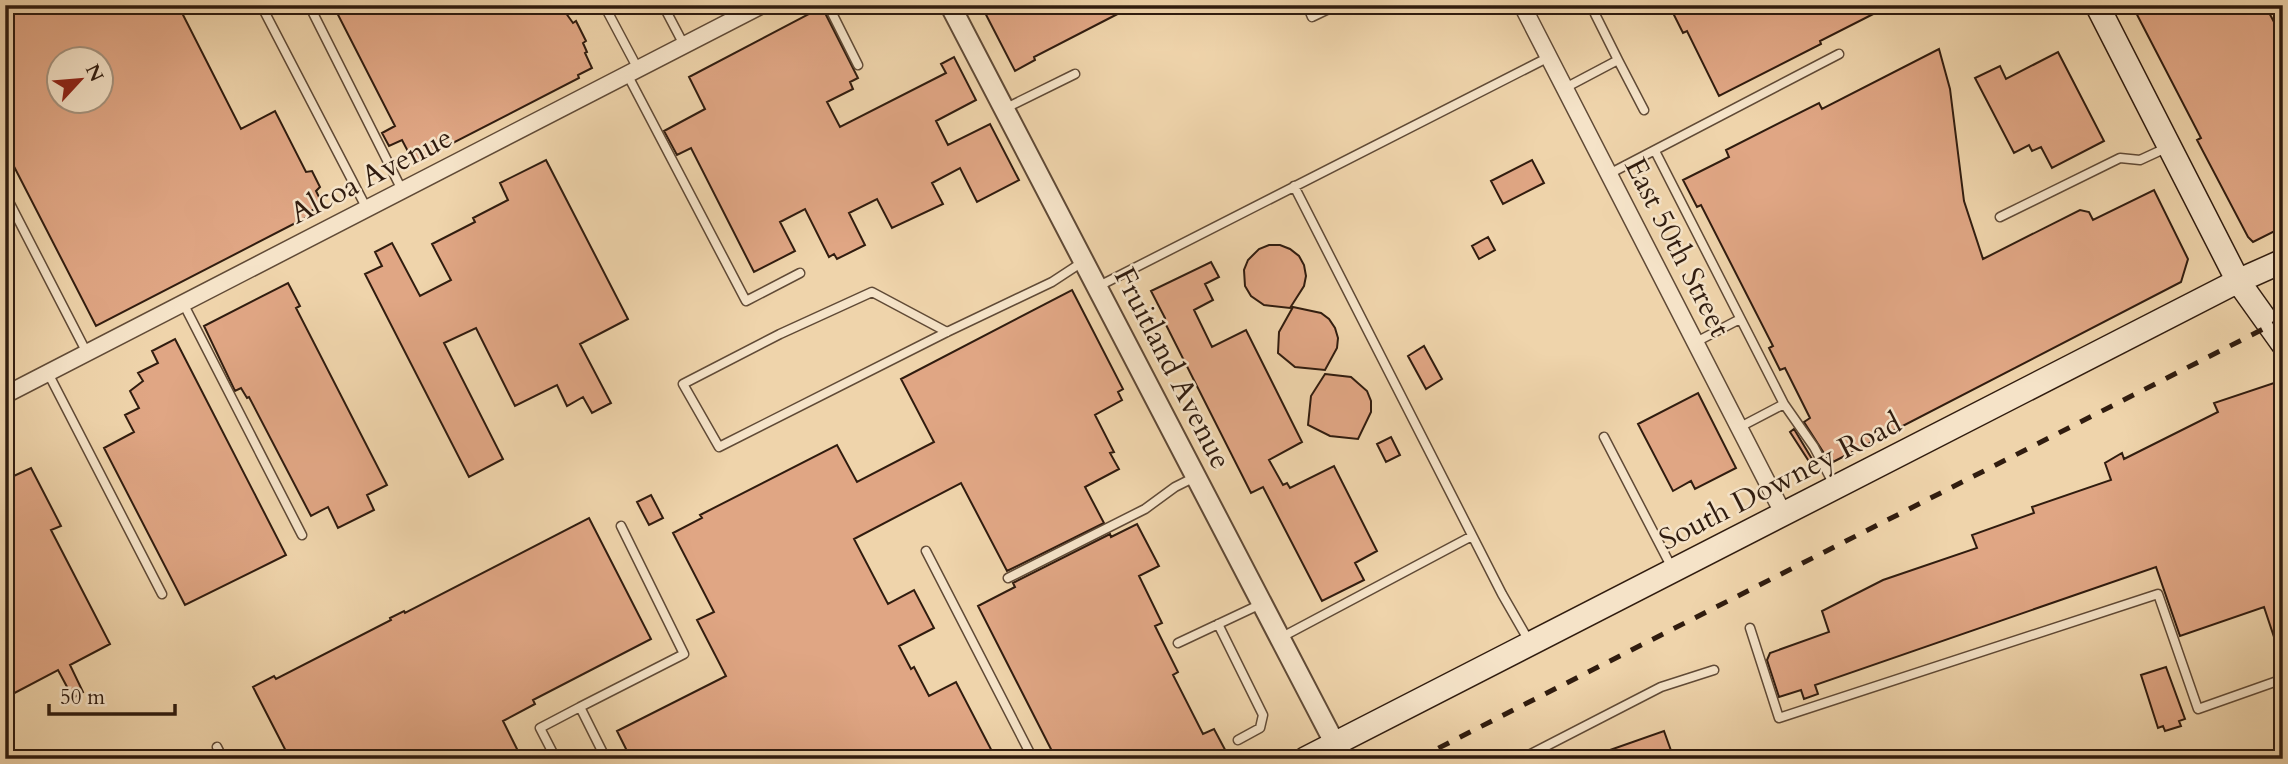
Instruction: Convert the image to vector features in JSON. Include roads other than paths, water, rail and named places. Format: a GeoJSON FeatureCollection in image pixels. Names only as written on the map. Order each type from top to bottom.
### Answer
{"type":"FeatureCollection","features":[{"type":"Feature","properties":{"kind":"main road"},"geometry":{"type":"LineString","coordinates":[[2097,5],[2238,281],[2283,344]]}},
{"type":"Feature","properties":{"kind":"main road","name":"South Downey Road"},"geometry":{"type":"LineString","coordinates":[[1305,759],[1339,751],[1531,643],[2238,281],[2283,261]]}},
{"type":"Feature","properties":{"kind":"street","name":"Alcoa Avenue"},"geometry":{"type":"LineString","coordinates":[[5,395],[762,5]]}},
{"type":"Feature","properties":{"kind":"street","name":"Fruitland Avenue"},"geometry":{"type":"LineString","coordinates":[[950,5],[1339,751]]}},
{"type":"Feature","properties":{"kind":"street","name":"East 50th Street"},"geometry":{"type":"LineString","coordinates":[[1522,5],[1784,515]]}},
{"type":"Feature","properties":{"kind":"lane"},"geometry":{"type":"LineString","coordinates":[[261,5],[367,209]]}},
{"type":"Feature","properties":{"kind":"lane"},"geometry":{"type":"LineString","coordinates":[[309,5],[402,191]]}},
{"type":"Feature","properties":{"kind":"lane"},"geometry":{"type":"LineString","coordinates":[[604,5],[633,72],[746,301],[800,273]]}},
{"type":"Feature","properties":{"kind":"lane"},"geometry":{"type":"LineString","coordinates":[[678,5],[665,8],[684,45]]}},
{"type":"Feature","properties":{"kind":"lane"},"geometry":{"type":"LineString","coordinates":[[828,5],[858,65]]}},
{"type":"Feature","properties":{"kind":"lane"},"geometry":{"type":"LineString","coordinates":[[1307,5],[1312,17],[1337,5]]}},
{"type":"Feature","properties":{"kind":"lane"},"geometry":{"type":"LineString","coordinates":[[1595,14],[1644,110]]}},
{"type":"Feature","properties":{"kind":"lane"},"geometry":{"type":"LineString","coordinates":[[1609,174],[1839,54]]}},
{"type":"Feature","properties":{"kind":"lane"},"geometry":{"type":"LineString","coordinates":[[1097,287],[1549,57]]}},
{"type":"Feature","properties":{"kind":"lane"},"geometry":{"type":"LineString","coordinates":[[1565,88],[1618,60]]}},
{"type":"Feature","properties":{"kind":"lane"},"geometry":{"type":"LineString","coordinates":[[1004,109],[1074,74]]}},
{"type":"Feature","properties":{"kind":"lane"},"geometry":{"type":"LineString","coordinates":[[2000,217],[2120,158],[2140,160],[2169,146]]}},
{"type":"Feature","properties":{"kind":"lane"},"geometry":{"type":"LineString","coordinates":[[1655,151],[1784,404],[1814,447],[1836,488]]}},
{"type":"Feature","properties":{"kind":"lane"},"geometry":{"type":"LineString","coordinates":[[1294,186],[1502,594],[1531,643]]}},
{"type":"Feature","properties":{"kind":"lane"},"geometry":{"type":"LineString","coordinates":[[5,194],[88,352]]}},
{"type":"Feature","properties":{"kind":"lane"},"geometry":{"type":"LineString","coordinates":[[947,332],[872,292],[780,334],[683,384],[719,447],[1052,282],[1084,261]]}},
{"type":"Feature","properties":{"kind":"lane"},"geometry":{"type":"LineString","coordinates":[[183,303],[302,535]]}},
{"type":"Feature","properties":{"kind":"lane"},"geometry":{"type":"LineString","coordinates":[[1696,342],[1740,319]]}},
{"type":"Feature","properties":{"kind":"lane"},"geometry":{"type":"LineString","coordinates":[[48,373],[162,594]]}},
{"type":"Feature","properties":{"kind":"lane"},"geometry":{"type":"LineString","coordinates":[[1740,428],[1784,404]]}},
{"type":"Feature","properties":{"kind":"lane"},"geometry":{"type":"LineString","coordinates":[[1604,437],[1673,570]]}},
{"type":"Feature","properties":{"kind":"lane"},"geometry":{"type":"LineString","coordinates":[[1007,578],[1145,509],[1175,487],[1195,477]]}},
{"type":"Feature","properties":{"kind":"lane"},"geometry":{"type":"LineString","coordinates":[[556,759],[540,729],[684,654],[621,526]]}},
{"type":"Feature","properties":{"kind":"lane"},"geometry":{"type":"LineString","coordinates":[[1279,639],[1472,536]]}},
{"type":"Feature","properties":{"kind":"lane"},"geometry":{"type":"LineString","coordinates":[[926,551],[1033,759]]}},
{"type":"Feature","properties":{"kind":"lane"},"geometry":{"type":"LineString","coordinates":[[1750,628],[1779,718],[2158,594],[2198,709],[2283,679]]}},
{"type":"Feature","properties":{"kind":"lane"},"geometry":{"type":"LineString","coordinates":[[1178,643],[1261,604]]}},
{"type":"Feature","properties":{"kind":"lane"},"geometry":{"type":"LineString","coordinates":[[1217,624],[1263,715],[1260,728],[1238,740]]}},
{"type":"Feature","properties":{"kind":"lane"},"geometry":{"type":"LineString","coordinates":[[1521,759],[1661,688],[1714,670]]}},
{"type":"Feature","properties":{"kind":"lane"},"geometry":{"type":"LineString","coordinates":[[580,707],[606,759]]}},
{"type":"Feature","properties":{"kind":"lane"},"geometry":{"type":"LineString","coordinates":[[218,747],[223,759]]}},
{"type":"Feature","properties":{"kind":"railway"},"geometry":{"type":"LineString","coordinates":[[1417,759],[2283,319]]}}]}
